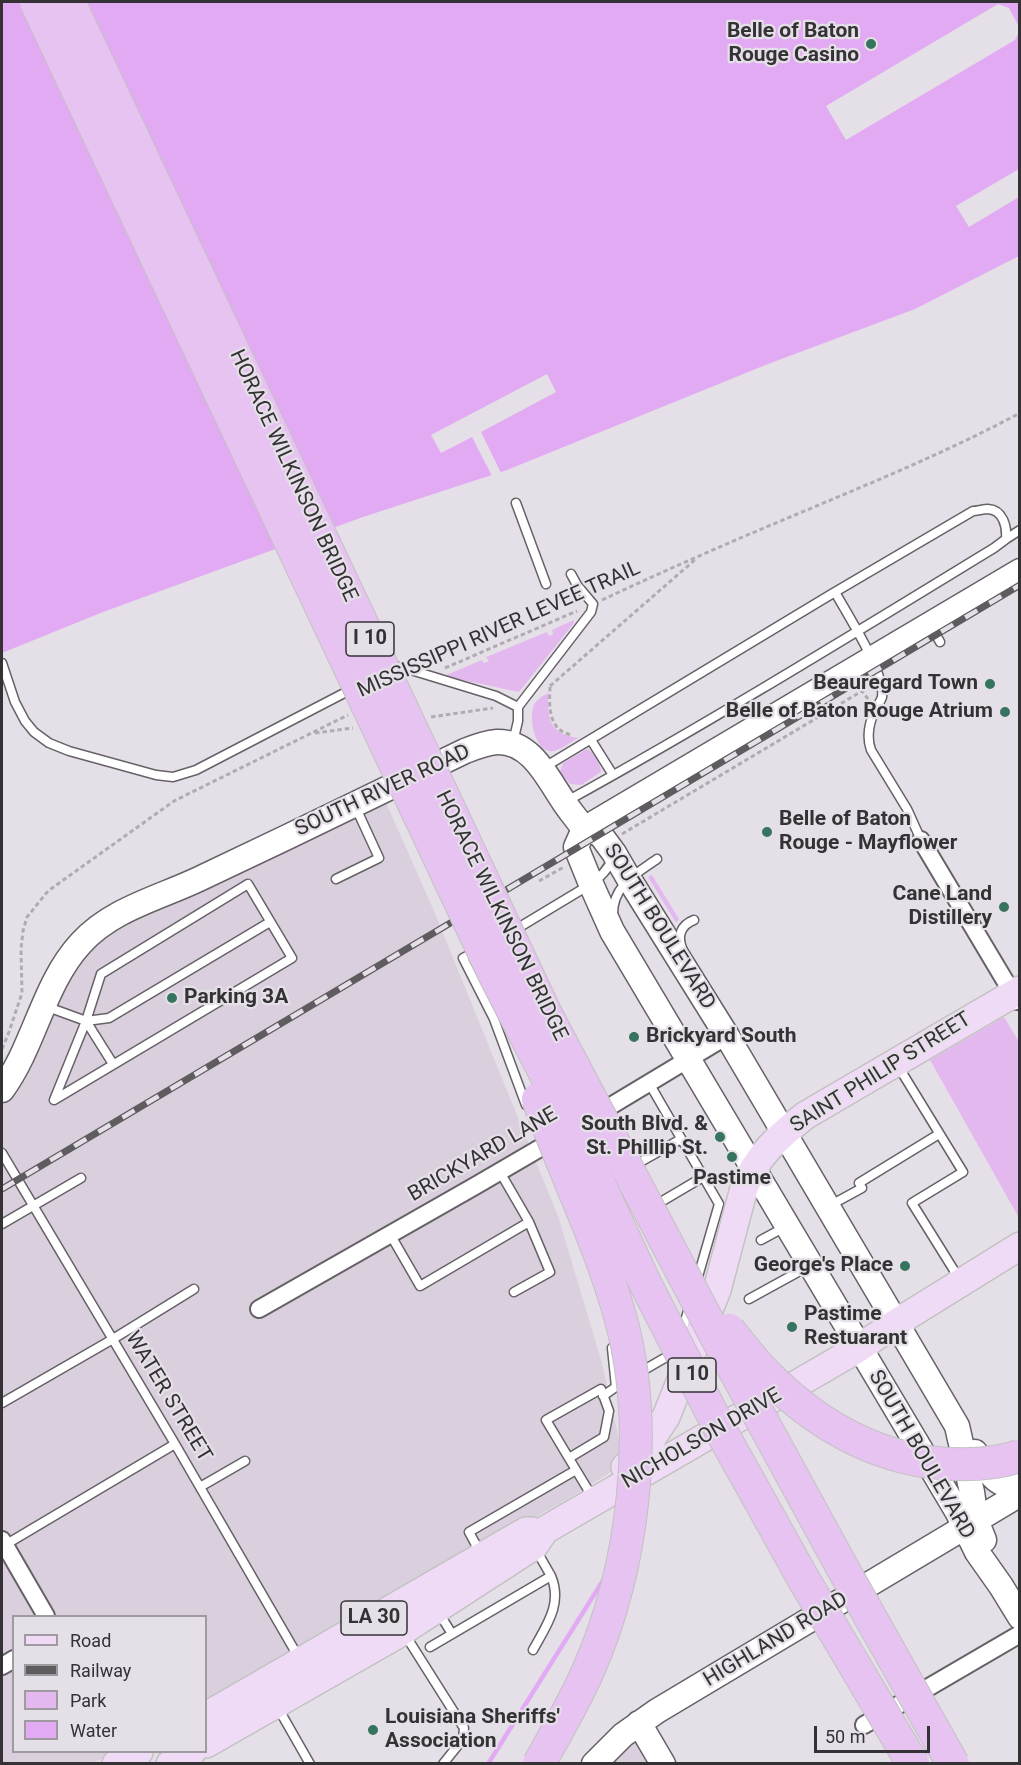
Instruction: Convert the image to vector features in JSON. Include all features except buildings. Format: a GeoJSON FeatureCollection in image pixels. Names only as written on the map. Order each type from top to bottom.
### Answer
{"type":"FeatureCollection","features":[{"type":"Feature","properties":{"kind":"highway","name":"HORACE WILKINSON BRIDGE"},"geometry":{"type":"LineString","coordinates":[[36,2],[494,974]]}},
{"type":"Feature","properties":{"kind":"highway","name":"HORACE WILKINSON BRIDGE"},"geometry":{"type":"LineString","coordinates":[[69,2],[546,1014],[682,1271]]}},
{"type":"Feature","properties":{"kind":"highway"},"geometry":{"type":"LineString","coordinates":[[494,974],[546,1120],[615,1299],[626,1343],[634,1407],[633,1488],[623,1558],[612,1604],[588,1672],[540,1764]]}},
{"type":"Feature","properties":{"kind":"highway","name":"I 10"},"geometry":{"type":"LineString","coordinates":[[494,974],[572,1126],[646,1285],[722,1431],[804,1580],[913,1764]]}},
{"type":"Feature","properties":{"kind":"highway"},"geometry":{"type":"LineString","coordinates":[[682,1271],[766,1374],[806,1409],[851,1438],[898,1456],[948,1464],[990,1464],[1020,1456]]}},
{"type":"Feature","properties":{"kind":"highway","name":"I 10"},"geometry":{"type":"LineString","coordinates":[[682,1271],[799,1488],[953,1764]]}},
{"type":"Feature","properties":{"kind":"main road"},"geometry":{"type":"LineString","coordinates":[[513,746],[532,756],[584,829],[872,659],[935,633],[1020,571]]}},
{"type":"Feature","properties":{"kind":"main road","name":"SOUTH RIVER ROAD"},"geometry":{"type":"LineString","coordinates":[[2,1090],[26,1048],[56,980],[71,955],[89,934],[114,916],[197,880],[465,751],[498,742],[513,746]]}},
{"type":"Feature","properties":{"kind":"main road","name":"SOUTH BOULEVARD"},"geometry":{"type":"LineString","coordinates":[[970,1523],[972,1492],[957,1426],[727,1036],[610,848],[600,834],[584,829],[576,847],[615,935],[957,1511],[970,1523],[1001,1586],[1020,1617]]}},
{"type":"Feature","properties":{"kind":"main road","name":"SAINT PHILIP STREET"},"geometry":{"type":"LineString","coordinates":[[753,1169],[763,1154],[806,1115],[896,1062],[1017,996]]}},
{"type":"Feature","properties":{"kind":"main road","name":"LA 30"},"geometry":{"type":"LineString","coordinates":[[599,1498],[609,1480],[646,1448],[666,1417],[717,1290],[742,1193],[753,1169]]}},
{"type":"Feature","properties":{"kind":"main road","name":"NICHOLSON DRIVE"},"geometry":{"type":"LineString","coordinates":[[207,1743],[437,1610],[599,1498],[859,1348],[896,1323],[1015,1252]]}},
{"type":"Feature","properties":{"kind":"main road"},"geometry":{"type":"LineString","coordinates":[[957,1426],[991,1475],[1004,1485],[1020,1483]]}},
{"type":"Feature","properties":{"kind":"main road","name":"HIGHLAND ROAD"},"geometry":{"type":"LineString","coordinates":[[594,1764],[614,1743],[639,1723],[1020,1494]]}},
{"type":"Feature","properties":{"kind":"main road","name":"NICHOLSON DRIVE"},"geometry":{"type":"LineString","coordinates":[[207,1715],[526,1531],[540,1538]]}},
{"type":"Feature","properties":{"kind":"main road"},"geometry":{"type":"LineString","coordinates":[[639,1723],[663,1764]]}},
{"type":"Feature","properties":{"kind":"main road"},"geometry":{"type":"LineString","coordinates":[[170,1764],[190,1753]]}},
{"type":"Feature","properties":{"kind":"street"},"geometry":{"type":"LineString","coordinates":[[921,840],[1017,996]]}},
{"type":"Feature","properties":{"kind":"street","name":"BRICKYARD LANE"},"geometry":{"type":"LineString","coordinates":[[259,1309],[500,1172],[727,1036]]}},
{"type":"Feature","properties":{"kind":"street"},"geometry":{"type":"LineString","coordinates":[[3,1543],[45,1615]]}},
{"type":"Feature","properties":{"kind":"street"},"geometry":{"type":"LineString","coordinates":[[864,1725],[1020,1634]]}},
{"type":"Feature","properties":{"kind":"lane"},"geometry":{"type":"LineString","coordinates":[[516,503],[546,584]]}},
{"type":"Feature","properties":{"kind":"lane"},"geometry":{"type":"LineString","coordinates":[[542,768],[973,511],[989,509],[1000,515],[1007,527],[1006,539]]}},
{"type":"Feature","properties":{"kind":"lane"},"geometry":{"type":"LineString","coordinates":[[564,802],[613,776],[1020,531]]}},
{"type":"Feature","properties":{"kind":"lane"},"geometry":{"type":"LineString","coordinates":[[513,746],[518,707],[591,612],[592,604],[571,574]]}},
{"type":"Feature","properties":{"kind":"lane"},"geometry":{"type":"LineString","coordinates":[[835,592],[879,675],[882,697],[875,711],[867,740],[907,809],[921,840]]}},
{"type":"Feature","properties":{"kind":"lane"},"geometry":{"type":"LineString","coordinates":[[2,663],[15,702],[25,721],[34,732],[50,743],[69,751],[134,769],[173,777],[183,776],[196,770],[369,680]]}},
{"type":"Feature","properties":{"kind":"lane"},"geometry":{"type":"LineString","coordinates":[[380,675],[390,669],[400,667],[496,696],[518,707]]}},
{"type":"Feature","properties":{"kind":"lane"},"geometry":{"type":"LineString","coordinates":[[592,739],[613,776]]}},
{"type":"Feature","properties":{"kind":"lane"},"geometry":{"type":"LineString","coordinates":[[336,879],[379,858],[354,805]]}},
{"type":"Feature","properties":{"kind":"lane"},"geometry":{"type":"LineString","coordinates":[[501,937],[602,876],[609,867],[610,848]]}},
{"type":"Feature","properties":{"kind":"lane"},"geometry":{"type":"LineString","coordinates":[[615,935],[613,907],[620,888],[657,860]]}},
{"type":"Feature","properties":{"kind":"lane"},"geometry":{"type":"LineString","coordinates":[[248,884],[270,922],[292,958],[54,1100],[86,1021],[101,974],[248,884]]}},
{"type":"Feature","properties":{"kind":"lane"},"geometry":{"type":"LineString","coordinates":[[693,920],[682,929],[680,943],[721,1014],[727,1036]]}},
{"type":"Feature","properties":{"kind":"lane"},"geometry":{"type":"LineString","coordinates":[[44,1006],[86,1021],[109,1018],[270,922]]}},
{"type":"Feature","properties":{"kind":"lane"},"geometry":{"type":"LineString","coordinates":[[492,942],[464,958],[494,1019],[529,1115]]}},
{"type":"Feature","properties":{"kind":"lane"},"geometry":{"type":"LineString","coordinates":[[86,1021],[113,1065]]}},
{"type":"Feature","properties":{"kind":"lane"},"geometry":{"type":"LineString","coordinates":[[896,1062],[963,1172],[912,1203],[962,1283]]}},
{"type":"Feature","properties":{"kind":"lane"},"geometry":{"type":"LineString","coordinates":[[603,1396],[676,1351],[719,1204],[649,1083]]}},
{"type":"Feature","properties":{"kind":"lane"},"geometry":{"type":"LineString","coordinates":[[828,1207],[862,1188],[859,1183],[939,1134]]}},
{"type":"Feature","properties":{"kind":"lane"},"geometry":{"type":"LineString","coordinates":[[593,1189],[681,1139]]}},
{"type":"Feature","properties":{"kind":"lane","name":"WATER STREET"},"geometry":{"type":"LineString","coordinates":[[2,1153],[301,1661]]}},
{"type":"Feature","properties":{"kind":"lane"},"geometry":{"type":"LineString","coordinates":[[500,1172],[529,1222],[550,1272],[514,1292]]}},
{"type":"Feature","properties":{"kind":"lane"},"geometry":{"type":"LineString","coordinates":[[642,1213],[703,1176]]}},
{"type":"Feature","properties":{"kind":"lane"},"geometry":{"type":"LineString","coordinates":[[2,1224],[81,1178]]}},
{"type":"Feature","properties":{"kind":"lane"},"geometry":{"type":"LineString","coordinates":[[574,1200],[584,1195]]}},
{"type":"Feature","properties":{"kind":"lane"},"geometry":{"type":"LineString","coordinates":[[390,1234],[420,1286],[529,1222]]}},
{"type":"Feature","properties":{"kind":"lane"},"geometry":{"type":"LineString","coordinates":[[612,1231],[622,1225]]}},
{"type":"Feature","properties":{"kind":"lane"},"geometry":{"type":"LineString","coordinates":[[761,1240],[787,1225]]}},
{"type":"Feature","properties":{"kind":"lane"},"geometry":{"type":"LineString","coordinates":[[582,1249],[602,1237]]}},
{"type":"Feature","properties":{"kind":"lane"},"geometry":{"type":"LineString","coordinates":[[749,1299],[810,1265]]}},
{"type":"Feature","properties":{"kind":"lane"},"geometry":{"type":"LineString","coordinates":[[2,1403],[194,1289]]}},
{"type":"Feature","properties":{"kind":"lane"},"geometry":{"type":"LineString","coordinates":[[612,1340],[616,1387]]}},
{"type":"Feature","properties":{"kind":"lane"},"geometry":{"type":"LineString","coordinates":[[569,1458],[604,1437],[609,1412],[601,1389],[546,1420],[576,1470],[599,1498]]}},
{"type":"Feature","properties":{"kind":"lane"},"geometry":{"type":"LineString","coordinates":[[3,1543],[175,1444]]}},
{"type":"Feature","properties":{"kind":"lane"},"geometry":{"type":"LineString","coordinates":[[200,1487],[245,1461]]}},
{"type":"Feature","properties":{"kind":"lane"},"geometry":{"type":"LineString","coordinates":[[483,1556],[469,1532],[576,1470]]}},
{"type":"Feature","properties":{"kind":"lane"},"geometry":{"type":"LineString","coordinates":[[533,1650],[555,1606],[556,1590],[540,1538]]}},
{"type":"Feature","properties":{"kind":"lane"},"geometry":{"type":"LineString","coordinates":[[430,1647],[552,1576]]}},
{"type":"Feature","properties":{"kind":"lane"},"geometry":{"type":"LineString","coordinates":[[437,1610],[452,1634]]}},
{"type":"Feature","properties":{"kind":"lane"},"geometry":{"type":"LineString","coordinates":[[403,1631],[464,1728],[463,1739],[442,1764]]}},
{"type":"Feature","properties":{"kind":"lane"},"geometry":{"type":"LineString","coordinates":[[276,1705],[310,1764]]}},
{"type":"Feature","properties":{"kind":"path","name":"MISSISSIPPI RIVER LEVEE TRAIL"},"geometry":{"type":"LineString","coordinates":[[427,676],[700,555],[865,486],[980,434],[1020,413]]}},
{"type":"Feature","properties":{"kind":"path","name":"MISSISSIPPI RIVER LEVEE TRAIL"},"geometry":{"type":"LineString","coordinates":[[425,717],[496,707],[518,707],[550,687],[700,555]]}},
{"type":"Feature","properties":{"kind":"path"},"geometry":{"type":"LineString","coordinates":[[550,687],[549,705],[556,728],[567,735],[592,739]]}},
{"type":"Feature","properties":{"kind":"path"},"geometry":{"type":"LineString","coordinates":[[610,848],[862,691],[875,711]]}},
{"type":"Feature","properties":{"kind":"path","name":"MISSISSIPPI RIVER LEVEE TRAIL"},"geometry":{"type":"LineString","coordinates":[[2,1048],[22,993],[21,949],[27,917],[48,891],[174,801],[351,713]]}},
{"type":"Feature","properties":{"kind":"path","name":"MISSISSIPPI RIVER LEVEE TRAIL"},"geometry":{"type":"LineString","coordinates":[[310,733],[353,728]]}},
{"type":"Feature","properties":{"kind":"path"},"geometry":{"type":"LineString","coordinates":[[539,881],[580,857]]}},
{"type":"Feature","properties":{"kind":"shaded area"},"geometry":{"type":"Polygon","coordinates":[[[384,798],[434,911],[558,1216],[602,1363],[624,1462],[569,1498],[207,1703],[207,1615],[12,1615],[12,1753],[114,1753],[92,1763],[2,1763],[2,1102],[62,986],[103,934],[384,798]]]}},
{"type":"Feature","properties":{"kind":"shaded area"},"geometry":{"type":"Polygon","coordinates":[[[634,1741],[648,1763],[608,1764],[634,1741]]]}},
{"type":"Feature","properties":{"kind":"green space"},"geometry":{"type":"Polygon","coordinates":[[[574,620],[574,623],[519,692],[444,676],[482,660],[484,663],[489,661],[486,657],[547,632],[549,636],[553,634],[552,630],[574,620]]]}},
{"type":"Feature","properties":{"kind":"green space"},"geometry":{"type":"Polygon","coordinates":[[[548,693],[548,710],[555,728],[561,733],[578,738],[563,748],[553,751],[542,747],[537,741],[532,718],[535,703],[548,693]]]}},
{"type":"Feature","properties":{"kind":"green space"},"geometry":{"type":"Polygon","coordinates":[[[587,749],[597,759],[601,772],[581,785],[570,784],[560,772],[563,763],[587,749]]]}},
{"type":"Feature","properties":{"kind":"green space"},"geometry":{"type":"Polygon","coordinates":[[[652,875],[679,919],[677,922],[648,877],[652,875]]]}},
{"type":"Feature","properties":{"kind":"green space"},"geometry":{"type":"Polygon","coordinates":[[[1004,1017],[1019,1042],[1019,1218],[930,1060],[1004,1017]]]}},
{"type":"Feature","properties":{"kind":"water"},"geometry":{"type":"Polygon","coordinates":[[[2,2],[1019,2],[1019,256],[915,309],[768,364],[507,470],[363,517],[103,612],[2,653],[2,2]]]}},
{"type":"Feature","properties":{"kind":"pier"},"geometry":{"type":"Polygon","coordinates":[[[998,4],[1009,8],[1019,27],[1015,40],[846,140],[826,106],[998,4]]]}},
{"type":"Feature","properties":{"kind":"pier"},"geometry":{"type":"Polygon","coordinates":[[[1019,169],[1019,197],[969,227],[956,206],[1019,169]]]}},
{"type":"Feature","properties":{"kind":"pier"},"geometry":{"type":"Polygon","coordinates":[[[547,374],[556,392],[481,432],[502,475],[493,478],[472,437],[441,453],[431,435],[547,374]]]}},
{"type":"Feature","properties":{"kind":"waterway"},"geometry":{"type":"LineString","coordinates":[[488,1764],[604,1579]]}},
{"type":"Feature","properties":{"kind":"railway"},"geometry":{"type":"LineString","coordinates":[[2,1189],[1020,585]]}},
{"type":"Feature","properties":{"kind":"place","name":"Belle of Baton Rouge Casino"},"geometry":{"type":"Point","coordinates":[871,44]}},
{"type":"Feature","properties":{"kind":"place","name":"Beauregard Town"},"geometry":{"type":"Point","coordinates":[990,684]}},
{"type":"Feature","properties":{"kind":"place","name":"Belle of Baton Rouge Atrium"},"geometry":{"type":"Point","coordinates":[1005,712]}},
{"type":"Feature","properties":{"kind":"place","name":"Belle of Baton Rouge - Mayflower"},"geometry":{"type":"Point","coordinates":[767,832]}},
{"type":"Feature","properties":{"kind":"place","name":"Cane Land Distillery"},"geometry":{"type":"Point","coordinates":[1004,907]}},
{"type":"Feature","properties":{"kind":"place","name":"Parking 3A"},"geometry":{"type":"Point","coordinates":[172,998]}},
{"type":"Feature","properties":{"kind":"place","name":"Brickyard South"},"geometry":{"type":"Point","coordinates":[634,1037]}},
{"type":"Feature","properties":{"kind":"place","name":"South Blvd. & St. Phillip St."},"geometry":{"type":"Point","coordinates":[720,1137]}},
{"type":"Feature","properties":{"kind":"place","name":"Pastime"},"geometry":{"type":"Point","coordinates":[732,1157]}},
{"type":"Feature","properties":{"kind":"place","name":"George's Place"},"geometry":{"type":"Point","coordinates":[905,1266]}},
{"type":"Feature","properties":{"kind":"place","name":"Pastime Restuarant"},"geometry":{"type":"Point","coordinates":[792,1327]}},
{"type":"Feature","properties":{"kind":"place","name":"Louisiana Sheriffs' Association"},"geometry":{"type":"Point","coordinates":[373,1730]}}]}
